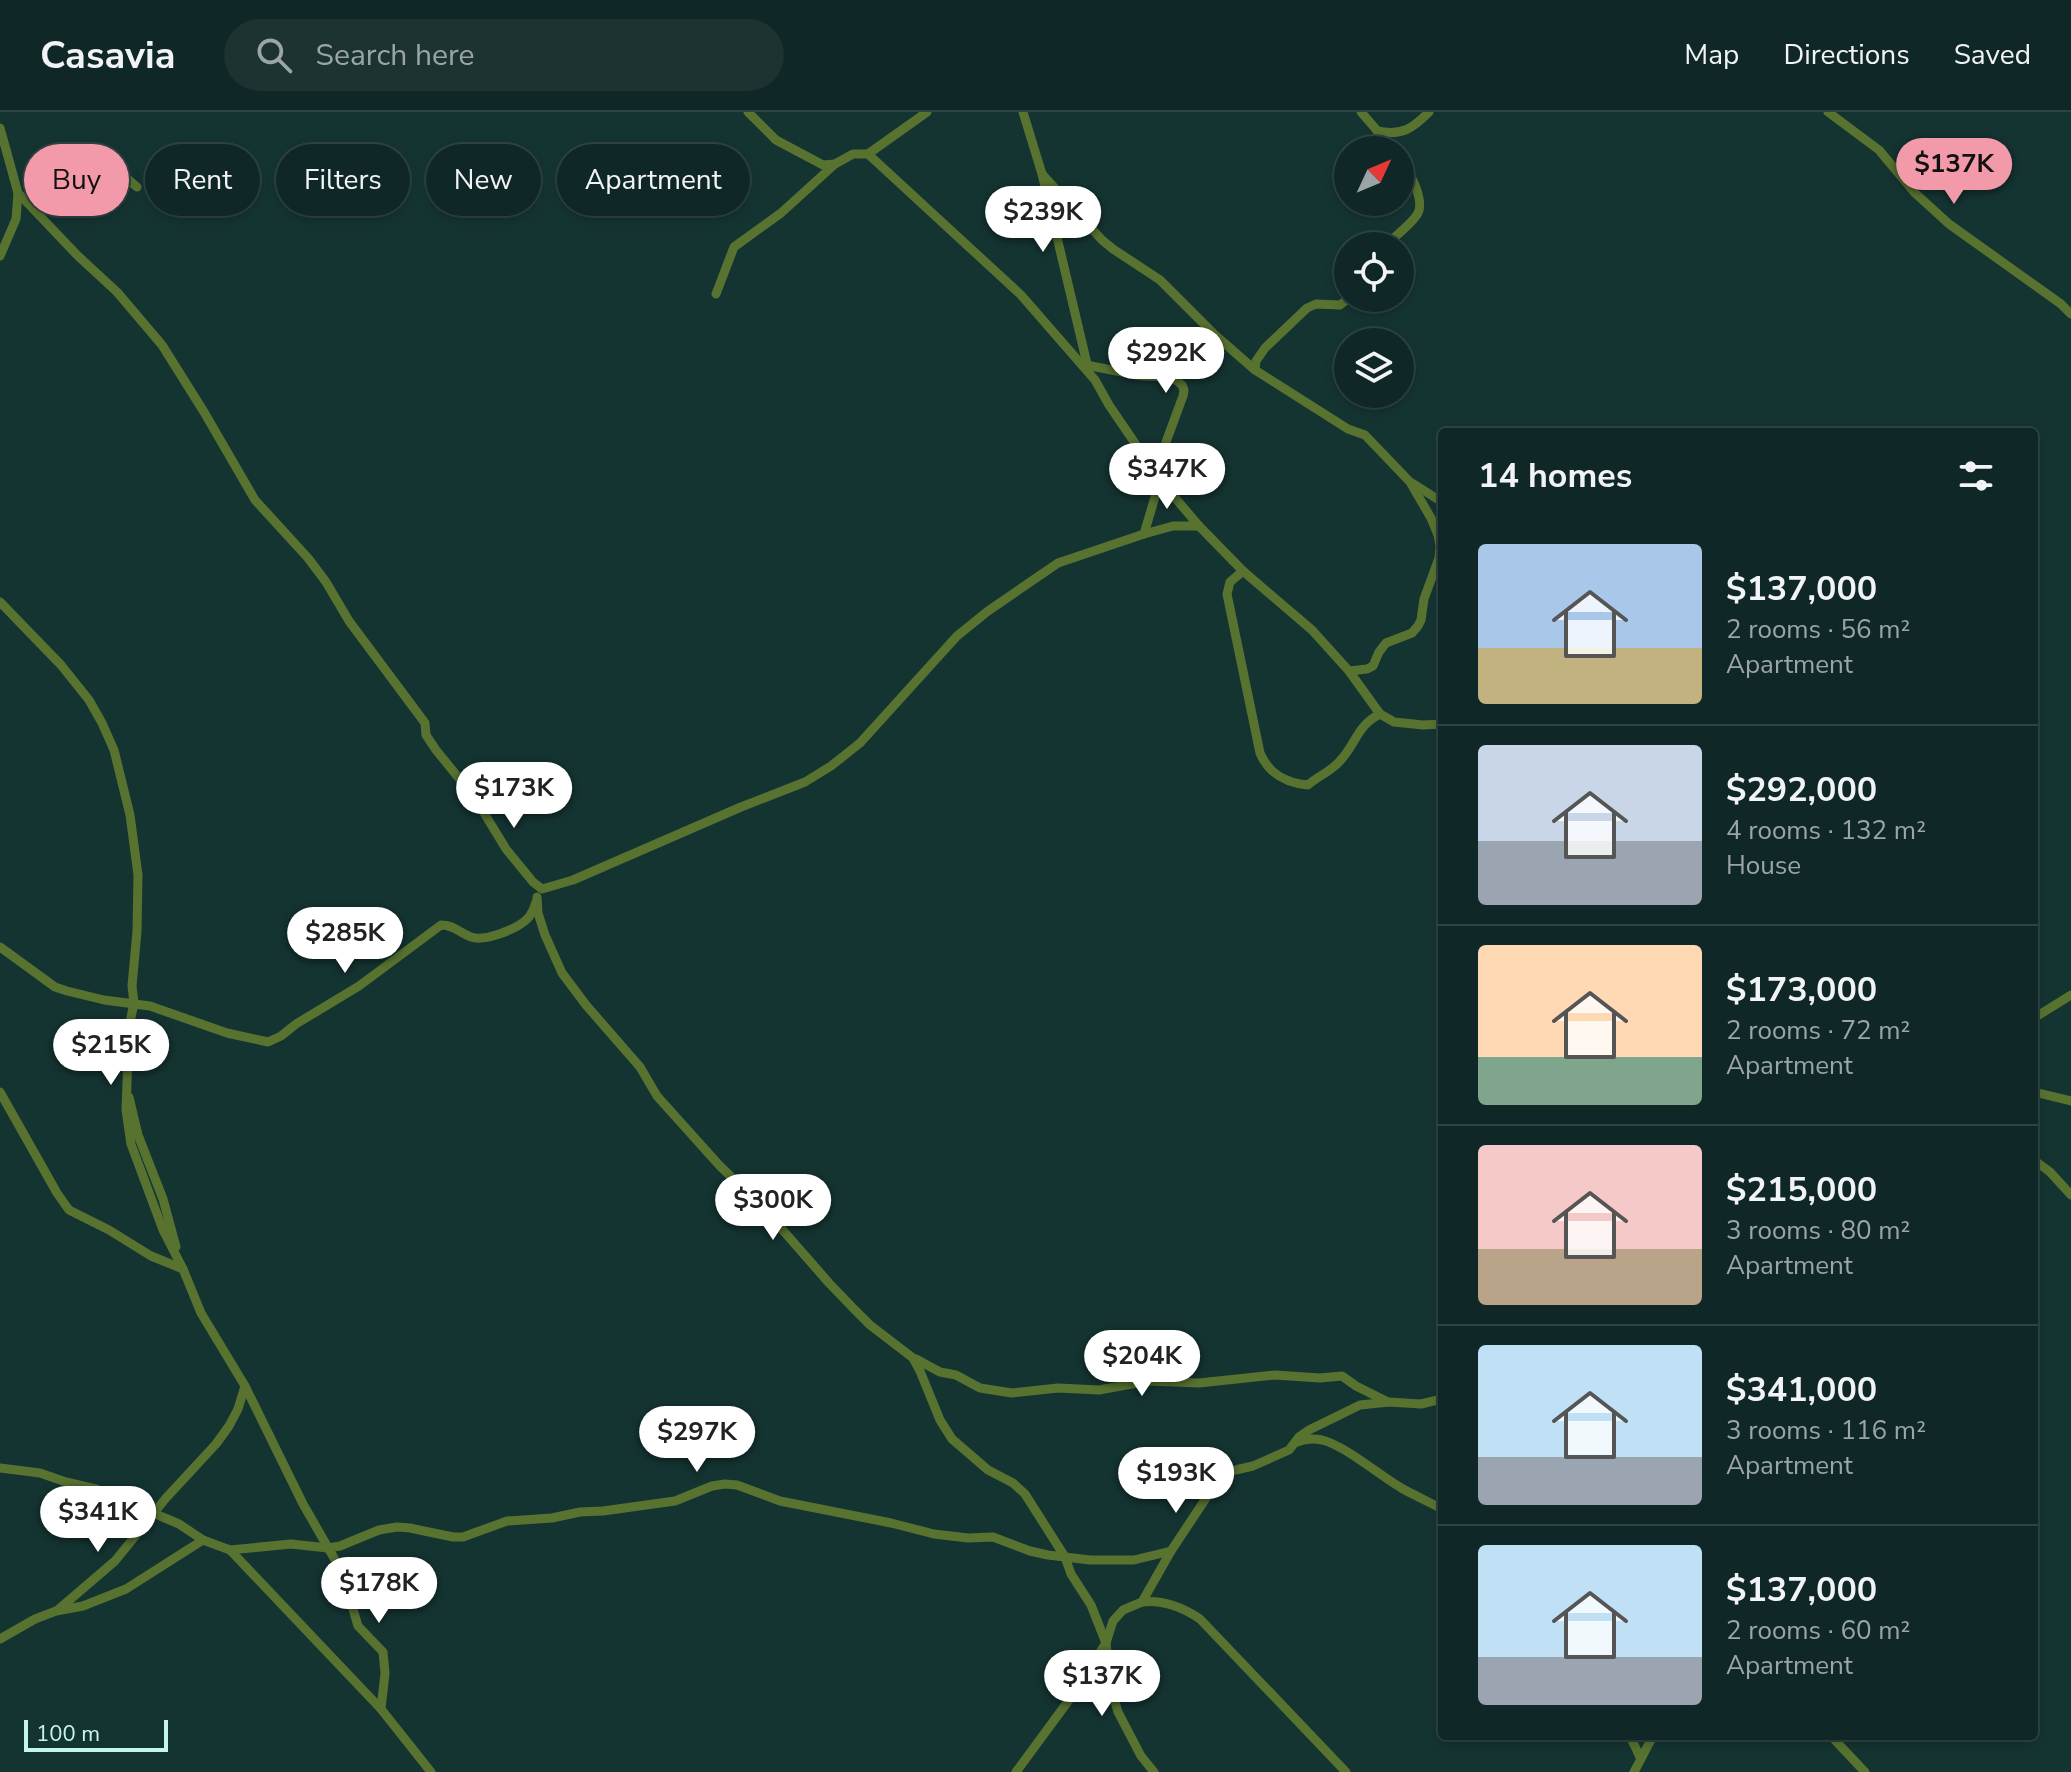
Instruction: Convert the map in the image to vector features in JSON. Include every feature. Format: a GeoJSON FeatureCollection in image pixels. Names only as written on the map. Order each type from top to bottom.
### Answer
{"type":"FeatureCollection","features":[{"type":"Feature","properties":{"kind":"street"},"geometry":{"type":"LineString","coordinates":[[748,112],[776,140],[823,165],[835,164]]}},
{"type":"Feature","properties":{"kind":"street"},"geometry":{"type":"LineString","coordinates":[[716,294],[734,247],[781,213],[835,164],[853,154],[868,154],[927,112]]}},
{"type":"Feature","properties":{"kind":"street"},"geometry":{"type":"LineString","coordinates":[[1023,112],[1042,174],[1086,365],[1109,405],[1160,480],[1199,526],[1243,571],[1312,630],[1349,671],[1380,714],[1394,722],[1438,724]]}},
{"type":"Feature","properties":{"kind":"street"},"geometry":{"type":"LineString","coordinates":[[1361,112],[1381,136]]}},
{"type":"Feature","properties":{"kind":"street"},"geometry":{"type":"LineString","coordinates":[[1377,131],[1401,132],[1429,112]]}},
{"type":"Feature","properties":{"kind":"street"},"geometry":{"type":"LineString","coordinates":[[1828,112],[1879,150],[1932,209],[2071,314]]}},
{"type":"Feature","properties":{"kind":"street"},"geometry":{"type":"LineString","coordinates":[[0,128],[18,193],[16,219],[0,256]]}},
{"type":"Feature","properties":{"kind":"street"},"geometry":{"type":"LineString","coordinates":[[868,154],[1021,295],[1095,380]]}},
{"type":"Feature","properties":{"kind":"street"},"geometry":{"type":"LineString","coordinates":[[1042,174],[1102,240],[1160,280],[1255,370],[1348,429],[1365,435],[1410,482],[1431,518],[1438,540]]}},
{"type":"Feature","properties":{"kind":"street"},"geometry":{"type":"LineString","coordinates":[[129,181],[137,187]]}},
{"type":"Feature","properties":{"kind":"street"},"geometry":{"type":"LineString","coordinates":[[1399,232],[1420,208],[1414,182]]}},
{"type":"Feature","properties":{"kind":"street"},"geometry":{"type":"LineString","coordinates":[[18,193],[24,199]]}},
{"type":"Feature","properties":{"kind":"street"},"geometry":{"type":"LineString","coordinates":[[42,216],[117,292],[162,345],[255,500],[308,558],[349,621],[425,723],[426,735],[436,750],[475,798],[506,849],[540,893],[538,913],[562,973],[634,1059],[657,1096],[870,1325],[913,1358],[940,1372],[956,1375],[980,1388],[1005,1392],[1058,1388],[1099,1390],[1148,1381],[1199,1383],[1275,1375],[1342,1376],[1389,1402]]}},
{"type":"Feature","properties":{"kind":"street"},"geometry":{"type":"LineString","coordinates":[[1255,370],[1256,361],[1265,348],[1307,308],[1316,304],[1334,305]]}},
{"type":"Feature","properties":{"kind":"street"},"geometry":{"type":"LineString","coordinates":[[1086,365],[1142,376],[1172,377],[1182,385],[1183,396],[1166,442],[1160,480],[1144,534]]}},
{"type":"Feature","properties":{"kind":"street"},"geometry":{"type":"LineString","coordinates":[[1410,482],[1438,500]]}},
{"type":"Feature","properties":{"kind":"street"},"geometry":{"type":"LineString","coordinates":[[0,947],[55,987],[78,995],[150,1006],[227,1033],[268,1042],[359,986],[441,925],[451,926],[474,939],[508,931],[522,923],[532,912],[540,893],[810,779],[860,743],[948,646],[988,611],[1058,563],[1173,526],[1199,526]]}},
{"type":"Feature","properties":{"kind":"street"},"geometry":{"type":"LineString","coordinates":[[1349,671],[1373,666],[1382,647],[1412,633],[1421,620],[1424,599],[1438,558]]}},
{"type":"Feature","properties":{"kind":"street"},"geometry":{"type":"LineString","coordinates":[[1243,571],[1230,582],[1227,594],[1257,741],[1271,771],[1287,781],[1308,785],[1340,762],[1359,730],[1380,714]]}},
{"type":"Feature","properties":{"kind":"street"},"geometry":{"type":"LineString","coordinates":[[0,602],[61,665],[89,700],[114,750],[130,815],[138,875],[132,986],[134,1003],[129,1027],[126,1110],[131,1144],[163,1230],[201,1313],[245,1386],[303,1504],[346,1581],[358,1626],[383,1652],[381,1709]]}},
{"type":"Feature","properties":{"kind":"street"},"geometry":{"type":"LineString","coordinates":[[2038,1016],[2071,995]]}},
{"type":"Feature","properties":{"kind":"street"},"geometry":{"type":"LineString","coordinates":[[0,1092],[69,1210],[151,1256],[183,1269]]}},
{"type":"Feature","properties":{"kind":"street"},"geometry":{"type":"LineString","coordinates":[[2038,1093],[2071,1101]]}},
{"type":"Feature","properties":{"kind":"street"},"geometry":{"type":"LineString","coordinates":[[2038,1163],[2071,1195]]}},
{"type":"Feature","properties":{"kind":"street"},"geometry":{"type":"LineString","coordinates":[[913,1358],[940,1420],[952,1439],[988,1470],[1013,1483],[1025,1494],[1065,1557],[1071,1574],[1091,1605],[1106,1643],[1111,1689],[1118,1712],[1141,1756],[1154,1772]]}},
{"type":"Feature","properties":{"kind":"street"},"geometry":{"type":"LineString","coordinates":[[56,1611],[115,1561],[223,1435],[238,1409],[245,1386]]}},
{"type":"Feature","properties":{"kind":"street"},"geometry":{"type":"LineString","coordinates":[[1289,1450],[1309,1430],[1360,1405],[1389,1402],[1421,1404],[1438,1400]]}},
{"type":"Feature","properties":{"kind":"street"},"geometry":{"type":"LineString","coordinates":[[1309,1430],[1438,1507]]}},
{"type":"Feature","properties":{"kind":"street"},"geometry":{"type":"LineString","coordinates":[[1142,1602],[1218,1480],[1231,1471],[1253,1466],[1289,1450],[1300,1440],[1322,1440]]}},
{"type":"Feature","properties":{"kind":"street"},"geometry":{"type":"LineString","coordinates":[[0,1468],[40,1473],[96,1489],[155,1512],[203,1540],[230,1550],[291,1544],[328,1548],[387,1528],[410,1528],[463,1537],[507,1521],[675,1501],[725,1484],[737,1485],[803,1507],[934,1534],[993,1537],[1030,1551],[1065,1557],[1134,1560],[1171,1551]]}},
{"type":"Feature","properties":{"kind":"street"},"geometry":{"type":"LineString","coordinates":[[0,1639],[35,1619],[83,1606],[126,1589],[203,1540]]}},
{"type":"Feature","properties":{"kind":"street"},"geometry":{"type":"LineString","coordinates":[[230,1550],[381,1709],[431,1772]]}},
{"type":"Feature","properties":{"kind":"street"},"geometry":{"type":"LineString","coordinates":[[1016,1772],[1054,1723],[1106,1643],[1113,1621],[1123,1610],[1149,1601],[1176,1606],[1200,1619],[1346,1772]]}},
{"type":"Feature","properties":{"kind":"street"},"geometry":{"type":"LineString","coordinates":[[1632,1740],[1640,1757]]}},
{"type":"Feature","properties":{"kind":"street"},"geometry":{"type":"LineString","coordinates":[[1634,1772],[1651,1740]]}},
{"type":"Feature","properties":{"kind":"street"},"geometry":{"type":"LineString","coordinates":[[1835,1740],[1865,1772]]}}]}
